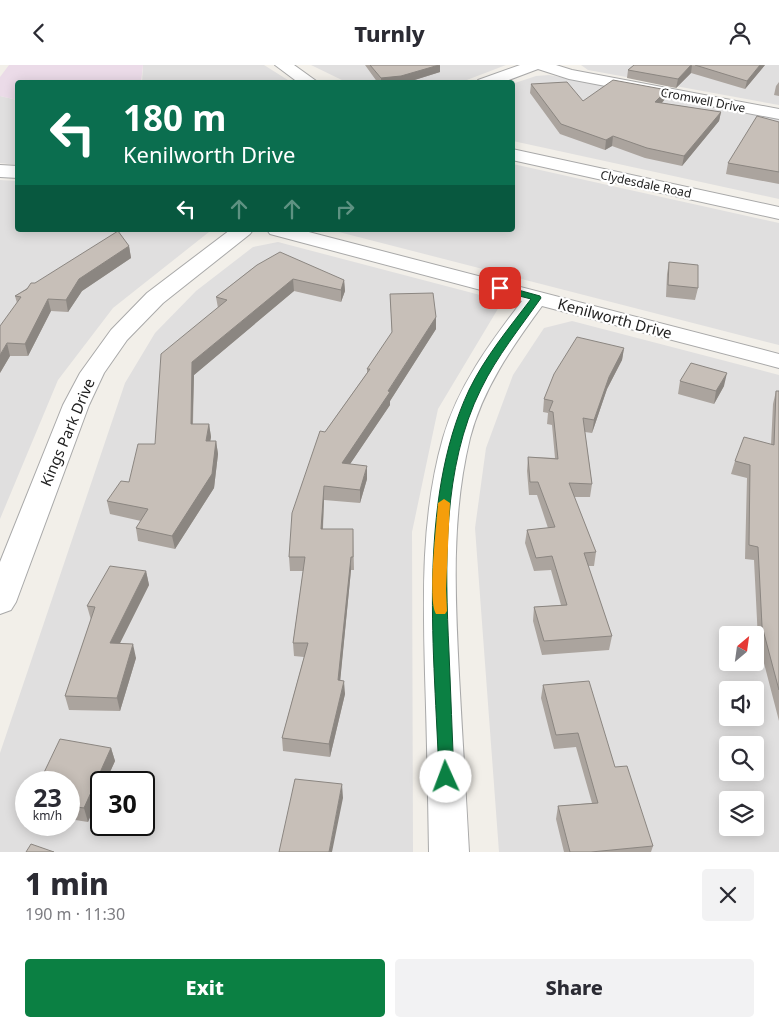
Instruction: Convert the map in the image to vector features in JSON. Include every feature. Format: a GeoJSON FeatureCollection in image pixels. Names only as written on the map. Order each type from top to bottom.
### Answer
{"type":"FeatureCollection","features":[{"type":"Feature","properties":{"kind":"street"},"geometry":{"type":"LineString","coordinates":[[283,65],[306,80]]}},
{"type":"Feature","properties":{"kind":"street"},"geometry":{"type":"LineString","coordinates":[[492,80],[535,65]]}},
{"type":"Feature","properties":{"kind":"street","name":"Cromwell Drive"},"geometry":{"type":"LineString","coordinates":[[540,65],[569,75],[779,114]]}},
{"type":"Feature","properties":{"kind":"street","name":"Clydesdale Road"},"geometry":{"type":"LineString","coordinates":[[515,155],[779,213]]}},
{"type":"Feature","properties":{"kind":"street"},"geometry":{"type":"LineString","coordinates":[[0,171],[15,172]]}},
{"type":"Feature","properties":{"kind":"street","name":"Kings Park Drive"},"geometry":{"type":"LineString","coordinates":[[0,602],[76,405],[92,373],[119,335],[155,298],[240,232]]}},
{"type":"Feature","properties":{"kind":"street","name":"Kenilworth Drive"},"geometry":{"type":"LineString","coordinates":[[286,232],[779,361]]}},
{"type":"Feature","properties":{"kind":"street"},"geometry":{"type":"LineString","coordinates":[[449,852],[439,589],[443,508],[457,437],[474,390],[494,355],[536,298]]}},
{"type":"Feature","properties":{"kind":"shaded area"},"geometry":{"type":"Polygon","coordinates":[[[9,65],[143,65],[141,80],[15,80],[15,100],[0,96],[0,77],[9,65]]]}},
{"type":"Feature","properties":{"kind":"shaded area"},"geometry":{"type":"Polygon","coordinates":[[[143,65],[264,65],[288,80],[142,80],[143,65]]]}},
{"type":"Feature","properties":{"kind":"shaded area"},"geometry":{"type":"Polygon","coordinates":[[[311,65],[506,65],[467,80],[342,80],[311,65]]]}},
{"type":"Feature","properties":{"kind":"shaded area"},"geometry":{"type":"Polygon","coordinates":[[[581,65],[779,65],[779,105],[588,70],[581,65]]]}},
{"type":"Feature","properties":{"kind":"shaded area"},"geometry":{"type":"Polygon","coordinates":[[[549,75],[779,119],[779,199],[515,141],[515,83],[536,76],[549,75]]]}},
{"type":"Feature","properties":{"kind":"shaded area"},"geometry":{"type":"Polygon","coordinates":[[[0,96],[15,100],[15,165],[0,163],[0,96]]]}},
{"type":"Feature","properties":{"kind":"shaded area"},"geometry":{"type":"Polygon","coordinates":[[[515,164],[779,223],[779,345],[339,232],[515,232],[515,164]]]}},
{"type":"Feature","properties":{"kind":"shaded area"},"geometry":{"type":"Polygon","coordinates":[[[0,180],[15,181],[15,232],[209,232],[113,308],[58,380],[0,519],[0,180]]]}},
{"type":"Feature","properties":{"kind":"shaded area"},"geometry":{"type":"Polygon","coordinates":[[[278,242],[484,296],[499,307],[438,409],[412,532],[413,852],[0,852],[0,753],[125,383],[155,333],[196,291],[253,247],[278,242]]]}},
{"type":"Feature","properties":{"kind":"shaded area"},"geometry":{"type":"Polygon","coordinates":[[[572,321],[779,375],[779,852],[499,852],[475,528],[486,448],[513,375],[544,328],[572,321]]]}},
{"type":"Feature","properties":{"kind":"building"},"geometry":{"type":"Polygon","coordinates":[[[370,65],[439,65],[401,76],[381,78],[370,65]]]}},
{"type":"Feature","properties":{"kind":"building"},"geometry":{"type":"Polygon","coordinates":[[[634,65],[691,65],[678,79],[628,70],[634,65]]]}},
{"type":"Feature","properties":{"kind":"building"},"geometry":{"type":"Polygon","coordinates":[[[695,65],[760,65],[747,81],[695,65]]]}},
{"type":"Feature","properties":{"kind":"building"},"geometry":{"type":"Polygon","coordinates":[[[613,80],[667,90],[655,102],[721,112],[684,156],[647,148],[613,136],[606,140],[561,124],[531,84],[567,82],[583,101],[613,80]]]}},
{"type":"Feature","properties":{"kind":"building"},"geometry":{"type":"Polygon","coordinates":[[[757,116],[779,122],[779,172],[728,163],[757,116]]]}},
{"type":"Feature","properties":{"kind":"building"},"geometry":{"type":"Polygon","coordinates":[[[116,232],[119,232],[129,246],[79,279],[66,300],[48,299],[25,344],[7,343],[0,355],[0,326],[21,297],[15,296],[27,289],[31,283],[35,283],[116,232]]]}},
{"type":"Feature","properties":{"kind":"building"},"geometry":{"type":"Polygon","coordinates":[[[280,252],[344,280],[341,290],[293,279],[192,362],[191,424],[209,424],[206,441],[216,441],[212,474],[172,536],[136,528],[148,509],[107,501],[121,481],[129,482],[138,444],[155,444],[161,354],[227,300],[216,297],[257,265],[280,252]]]}},
{"type":"Feature","properties":{"kind":"building"},"geometry":{"type":"Polygon","coordinates":[[[669,262],[698,265],[698,288],[668,285],[669,262]]]}},
{"type":"Feature","properties":{"kind":"building"},"geometry":{"type":"Polygon","coordinates":[[[433,293],[436,317],[388,391],[390,392],[342,463],[367,466],[360,490],[324,486],[321,529],[353,529],[353,557],[351,557],[338,680],[344,681],[329,744],[282,738],[308,643],[293,643],[305,557],[289,557],[292,513],[320,431],[325,432],[370,369],[367,369],[392,332],[390,294],[433,293]]]}},
{"type":"Feature","properties":{"kind":"building"},"geometry":{"type":"Polygon","coordinates":[[[577,337],[624,348],[609,377],[594,420],[583,418],[592,484],[569,483],[596,552],[584,553],[612,636],[544,641],[534,607],[567,605],[552,556],[536,558],[527,530],[555,527],[538,482],[530,482],[528,457],[558,459],[553,412],[549,411],[553,401],[544,399],[554,374],[577,337]]]}},
{"type":"Feature","properties":{"kind":"building"},"geometry":{"type":"Polygon","coordinates":[[[691,363],[727,373],[716,391],[680,381],[691,363]]]}},
{"type":"Feature","properties":{"kind":"building"},"geometry":{"type":"Polygon","coordinates":[[[776,391],[779,391],[779,690],[764,634],[764,626],[762,626],[758,547],[749,545],[750,465],[735,461],[744,437],[774,445],[776,391]]]}},
{"type":"Feature","properties":{"kind":"building"},"geometry":{"type":"Polygon","coordinates":[[[110,566],[146,571],[110,643],[133,644],[117,698],[65,696],[95,607],[87,606],[110,566]]]}},
{"type":"Feature","properties":{"kind":"building"},"geometry":{"type":"Polygon","coordinates":[[[589,681],[615,767],[627,766],[653,846],[591,852],[570,852],[558,806],[598,803],[578,733],[556,735],[543,685],[589,681]]]}},
{"type":"Feature","properties":{"kind":"building"},"geometry":{"type":"Polygon","coordinates":[[[60,739],[111,748],[101,771],[90,771],[90,795],[84,808],[80,807],[80,771],[45,771],[60,739]]]}},
{"type":"Feature","properties":{"kind":"building"},"geometry":{"type":"Polygon","coordinates":[[[295,779],[342,784],[329,852],[279,852],[295,779]]]}},
{"type":"Feature","properties":{"kind":"building"},"geometry":{"type":"Polygon","coordinates":[[[31,844],[54,852],[26,852],[31,844]]]}},
{"type":"Feature","properties":{"kind":"slow traffic"},"geometry":{"type":"LineString","coordinates":[[440,611],[439,589],[444,503]]}},
{"type":"Feature","properties":{"kind":"route"},"geometry":{"type":"LineString","coordinates":[[446,777],[439,589],[443,508],[457,437],[474,390],[494,355],[536,298],[500,288]]}}]}
